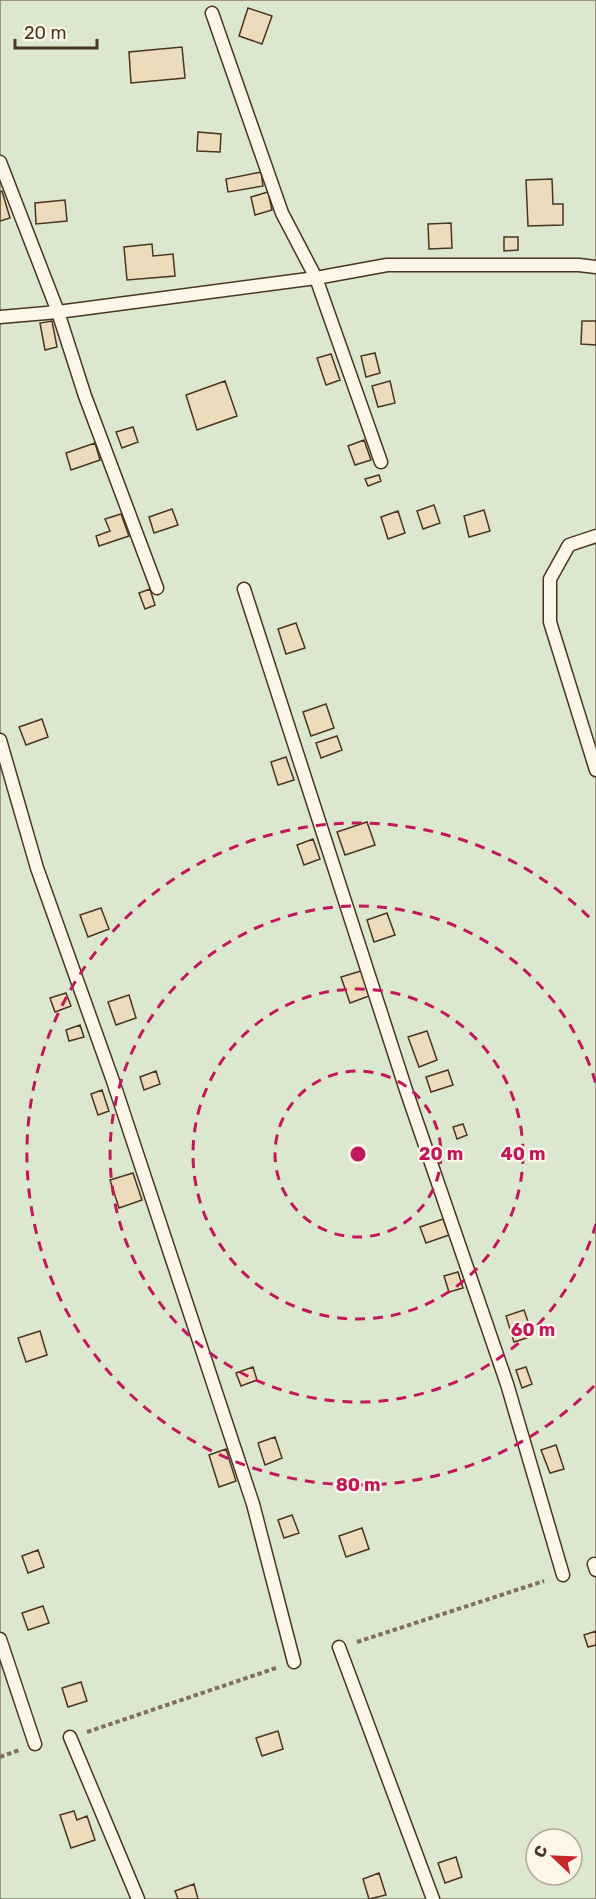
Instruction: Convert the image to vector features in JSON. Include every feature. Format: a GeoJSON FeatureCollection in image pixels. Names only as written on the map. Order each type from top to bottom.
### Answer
{"type":"FeatureCollection","features":[{"type":"Feature","properties":{"kind":"lane"},"geometry":{"type":"LineString","coordinates":[[212,13],[282,213],[316,278],[381,462]]}},
{"type":"Feature","properties":{"kind":"lane"},"geometry":{"type":"LineString","coordinates":[[0,162],[58,312],[85,396],[157,588]]}},
{"type":"Feature","properties":{"kind":"lane"},"geometry":{"type":"LineString","coordinates":[[0,317],[58,312],[316,278],[387,265],[579,264],[596,267]]}},
{"type":"Feature","properties":{"kind":"lane"},"geometry":{"type":"LineString","coordinates":[[596,536],[569,545],[550,579],[550,622],[596,770]]}},
{"type":"Feature","properties":{"kind":"lane"},"geometry":{"type":"LineString","coordinates":[[244,589],[406,1090],[507,1384],[563,1575]]}},
{"type":"Feature","properties":{"kind":"lane"},"geometry":{"type":"LineString","coordinates":[[0,740],[37,868],[114,1081],[253,1504],[294,1662]]}},
{"type":"Feature","properties":{"kind":"lane"},"geometry":{"type":"LineString","coordinates":[[0,1639],[35,1744]]}},
{"type":"Feature","properties":{"kind":"lane"},"geometry":{"type":"LineString","coordinates":[[339,1647],[433,1899]]}},
{"type":"Feature","properties":{"kind":"lane"},"geometry":{"type":"LineString","coordinates":[[70,1737],[138,1899]]}},
{"type":"Feature","properties":{"kind":"green space"},"geometry":{"type":"Polygon","coordinates":[[[0,0],[596,0],[596,1899],[0,1899],[0,0]]]}},
{"type":"Feature","properties":{"kind":"building"},"geometry":{"type":"Polygon","coordinates":[[[248,8],[272,16],[262,44],[239,36],[248,8]]]}},
{"type":"Feature","properties":{"kind":"building"},"geometry":{"type":"Polygon","coordinates":[[[182,47],[185,78],[131,83],[129,52],[182,47]]]}},
{"type":"Feature","properties":{"kind":"building"},"geometry":{"type":"Polygon","coordinates":[[[198,132],[221,134],[220,152],[197,151],[198,132]]]}},
{"type":"Feature","properties":{"kind":"building"},"geometry":{"type":"Polygon","coordinates":[[[261,172],[263,186],[228,192],[226,179],[261,172]]]}},
{"type":"Feature","properties":{"kind":"building"},"geometry":{"type":"Polygon","coordinates":[[[552,179],[553,204],[563,204],[563,225],[528,226],[526,180],[552,179]]]}},
{"type":"Feature","properties":{"kind":"building"},"geometry":{"type":"Polygon","coordinates":[[[2,191],[10,218],[0,221],[0,192],[2,191]]]}},
{"type":"Feature","properties":{"kind":"building"},"geometry":{"type":"Polygon","coordinates":[[[268,192],[272,210],[255,215],[251,197],[268,192]]]}},
{"type":"Feature","properties":{"kind":"building"},"geometry":{"type":"Polygon","coordinates":[[[65,200],[67,221],[36,224],[35,203],[65,200]]]}},
{"type":"Feature","properties":{"kind":"building"},"geometry":{"type":"Polygon","coordinates":[[[451,223],[452,248],[429,249],[428,224],[451,223]]]}},
{"type":"Feature","properties":{"kind":"building"},"geometry":{"type":"Polygon","coordinates":[[[504,237],[518,237],[518,250],[504,251],[504,237]]]}},
{"type":"Feature","properties":{"kind":"building"},"geometry":{"type":"Polygon","coordinates":[[[152,244],[153,256],[173,254],[175,276],[127,280],[124,247],[152,244]]]}},
{"type":"Feature","properties":{"kind":"building"},"geometry":{"type":"Polygon","coordinates":[[[52,321],[57,347],[45,350],[40,323],[52,321]]]}},
{"type":"Feature","properties":{"kind":"building"},"geometry":{"type":"Polygon","coordinates":[[[582,321],[596,321],[596,345],[581,344],[582,321]]]}},
{"type":"Feature","properties":{"kind":"building"},"geometry":{"type":"Polygon","coordinates":[[[375,353],[380,373],[366,377],[361,356],[375,353]]]}},
{"type":"Feature","properties":{"kind":"building"},"geometry":{"type":"Polygon","coordinates":[[[331,354],[340,380],[326,385],[317,358],[331,354]]]}},
{"type":"Feature","properties":{"kind":"building"},"geometry":{"type":"Polygon","coordinates":[[[225,381],[237,416],[197,430],[186,395],[225,381]]]}},
{"type":"Feature","properties":{"kind":"building"},"geometry":{"type":"Polygon","coordinates":[[[390,381],[395,403],[378,407],[372,386],[390,381]]]}},
{"type":"Feature","properties":{"kind":"building"},"geometry":{"type":"Polygon","coordinates":[[[133,427],[138,442],[122,448],[116,432],[133,427]]]}},
{"type":"Feature","properties":{"kind":"building"},"geometry":{"type":"Polygon","coordinates":[[[364,440],[371,460],[355,465],[348,446],[364,440]]]}},
{"type":"Feature","properties":{"kind":"building"},"geometry":{"type":"Polygon","coordinates":[[[95,443],[100,460],[71,470],[66,453],[95,443]]]}},
{"type":"Feature","properties":{"kind":"building"},"geometry":{"type":"Polygon","coordinates":[[[379,475],[381,481],[368,486],[365,479],[379,475]]]}},
{"type":"Feature","properties":{"kind":"building"},"geometry":{"type":"Polygon","coordinates":[[[434,505],[440,523],[423,529],[417,511],[434,505]]]}},
{"type":"Feature","properties":{"kind":"building"},"geometry":{"type":"Polygon","coordinates":[[[172,509],[178,525],[154,533],[149,517],[172,509]]]}},
{"type":"Feature","properties":{"kind":"building"},"geometry":{"type":"Polygon","coordinates":[[[484,510],[490,531],[469,537],[464,516],[484,510]]]}},
{"type":"Feature","properties":{"kind":"building"},"geometry":{"type":"Polygon","coordinates":[[[398,511],[405,533],[388,539],[381,517],[398,511]]]}},
{"type":"Feature","properties":{"kind":"building"},"geometry":{"type":"Polygon","coordinates":[[[121,514],[129,536],[99,546],[96,536],[110,531],[105,519],[121,514]]]}},
{"type":"Feature","properties":{"kind":"building"},"geometry":{"type":"Polygon","coordinates":[[[150,589],[155,605],[145,609],[139,593],[150,589]]]}},
{"type":"Feature","properties":{"kind":"building"},"geometry":{"type":"Polygon","coordinates":[[[296,623],[305,648],[286,654],[278,629],[296,623]]]}},
{"type":"Feature","properties":{"kind":"building"},"geometry":{"type":"Polygon","coordinates":[[[326,704],[334,728],[311,736],[303,712],[326,704]]]}},
{"type":"Feature","properties":{"kind":"building"},"geometry":{"type":"Polygon","coordinates":[[[42,719],[48,737],[26,745],[19,727],[42,719]]]}},
{"type":"Feature","properties":{"kind":"building"},"geometry":{"type":"Polygon","coordinates":[[[337,736],[342,750],[321,758],[316,743],[337,736]]]}},
{"type":"Feature","properties":{"kind":"building"},"geometry":{"type":"Polygon","coordinates":[[[286,757],[294,780],[278,785],[271,762],[286,757]]]}},
{"type":"Feature","properties":{"kind":"building"},"geometry":{"type":"Polygon","coordinates":[[[367,822],[375,845],[345,855],[337,832],[367,822]]]}},
{"type":"Feature","properties":{"kind":"building"},"geometry":{"type":"Polygon","coordinates":[[[313,839],[320,859],[304,865],[297,845],[313,839]]]}},
{"type":"Feature","properties":{"kind":"building"},"geometry":{"type":"Polygon","coordinates":[[[101,908],[109,929],[88,937],[80,915],[101,908]]]}},
{"type":"Feature","properties":{"kind":"building"},"geometry":{"type":"Polygon","coordinates":[[[387,913],[395,935],[374,942],[367,920],[387,913]]]}},
{"type":"Feature","properties":{"kind":"building"},"geometry":{"type":"Polygon","coordinates":[[[361,971],[369,996],[350,1003],[341,977],[361,971]]]}},
{"type":"Feature","properties":{"kind":"building"},"geometry":{"type":"Polygon","coordinates":[[[66,993],[71,1006],[55,1012],[50,998],[66,993]]]}},
{"type":"Feature","properties":{"kind":"building"},"geometry":{"type":"Polygon","coordinates":[[[129,995],[136,1018],[116,1025],[108,1002],[129,995]]]}},
{"type":"Feature","properties":{"kind":"building"},"geometry":{"type":"Polygon","coordinates":[[[80,1025],[84,1037],[69,1041],[66,1030],[80,1025]]]}},
{"type":"Feature","properties":{"kind":"building"},"geometry":{"type":"Polygon","coordinates":[[[427,1031],[437,1060],[419,1067],[408,1037],[427,1031]]]}},
{"type":"Feature","properties":{"kind":"building"},"geometry":{"type":"Polygon","coordinates":[[[448,1070],[453,1085],[431,1092],[426,1077],[448,1070]]]}},
{"type":"Feature","properties":{"kind":"building"},"geometry":{"type":"Polygon","coordinates":[[[156,1071],[160,1084],[144,1090],[140,1077],[156,1071]]]}},
{"type":"Feature","properties":{"kind":"building"},"geometry":{"type":"Polygon","coordinates":[[[102,1090],[109,1111],[98,1115],[91,1094],[102,1090]]]}},
{"type":"Feature","properties":{"kind":"building"},"geometry":{"type":"Polygon","coordinates":[[[463,1124],[467,1135],[457,1139],[453,1127],[463,1124]]]}},
{"type":"Feature","properties":{"kind":"building"},"geometry":{"type":"Polygon","coordinates":[[[133,1173],[142,1200],[119,1208],[110,1180],[133,1173]]]}},
{"type":"Feature","properties":{"kind":"building"},"geometry":{"type":"Polygon","coordinates":[[[443,1219],[449,1235],[426,1243],[420,1227],[443,1219]]]}},
{"type":"Feature","properties":{"kind":"building"},"geometry":{"type":"Polygon","coordinates":[[[458,1272],[463,1288],[449,1292],[444,1276],[458,1272]]]}},
{"type":"Feature","properties":{"kind":"building"},"geometry":{"type":"Polygon","coordinates":[[[524,1310],[533,1336],[514,1342],[506,1316],[524,1310]]]}},
{"type":"Feature","properties":{"kind":"building"},"geometry":{"type":"Polygon","coordinates":[[[40,1331],[47,1355],[26,1362],[18,1338],[40,1331]]]}},
{"type":"Feature","properties":{"kind":"building"},"geometry":{"type":"Polygon","coordinates":[[[253,1367],[257,1380],[241,1386],[236,1373],[253,1367]]]}},
{"type":"Feature","properties":{"kind":"building"},"geometry":{"type":"Polygon","coordinates":[[[526,1367],[532,1384],[522,1388],[516,1370],[526,1367]]]}},
{"type":"Feature","properties":{"kind":"building"},"geometry":{"type":"Polygon","coordinates":[[[275,1437],[282,1458],[265,1465],[258,1443],[275,1437]]]}},
{"type":"Feature","properties":{"kind":"building"},"geometry":{"type":"Polygon","coordinates":[[[556,1445],[564,1469],[550,1473],[541,1450],[556,1445]]]}},
{"type":"Feature","properties":{"kind":"building"},"geometry":{"type":"Polygon","coordinates":[[[226,1449],[236,1481],[219,1487],[209,1455],[226,1449]]]}},
{"type":"Feature","properties":{"kind":"building"},"geometry":{"type":"Polygon","coordinates":[[[292,1515],[299,1533],[284,1538],[278,1520],[292,1515]]]}},
{"type":"Feature","properties":{"kind":"building"},"geometry":{"type":"Polygon","coordinates":[[[362,1528],[369,1549],[346,1557],[339,1536],[362,1528]]]}},
{"type":"Feature","properties":{"kind":"building"},"geometry":{"type":"Polygon","coordinates":[[[38,1550],[44,1567],[28,1573],[22,1556],[38,1550]]]}},
{"type":"Feature","properties":{"kind":"building"},"geometry":{"type":"Polygon","coordinates":[[[43,1606],[49,1623],[28,1630],[22,1613],[43,1606]]]}},
{"type":"Feature","properties":{"kind":"building"},"geometry":{"type":"Polygon","coordinates":[[[596,1631],[596,1645],[588,1647],[584,1635],[596,1631]]]}},
{"type":"Feature","properties":{"kind":"building"},"geometry":{"type":"Polygon","coordinates":[[[81,1682],[87,1701],[68,1707],[62,1688],[81,1682]]]}},
{"type":"Feature","properties":{"kind":"building"},"geometry":{"type":"Polygon","coordinates":[[[278,1731],[283,1749],[262,1756],[256,1738],[278,1731]]]}},
{"type":"Feature","properties":{"kind":"building"},"geometry":{"type":"Polygon","coordinates":[[[74,1811],[77,1820],[87,1816],[95,1840],[71,1848],[60,1815],[74,1811]]]}},
{"type":"Feature","properties":{"kind":"building"},"geometry":{"type":"Polygon","coordinates":[[[456,1857],[462,1877],[445,1883],[438,1863],[456,1857]]]}},
{"type":"Feature","properties":{"kind":"building"},"geometry":{"type":"Polygon","coordinates":[[[379,1873],[386,1895],[369,1899],[363,1879],[379,1873]]]}},
{"type":"Feature","properties":{"kind":"building"},"geometry":{"type":"Polygon","coordinates":[[[194,1884],[198,1899],[178,1899],[175,1891],[194,1884]]]}}]}
